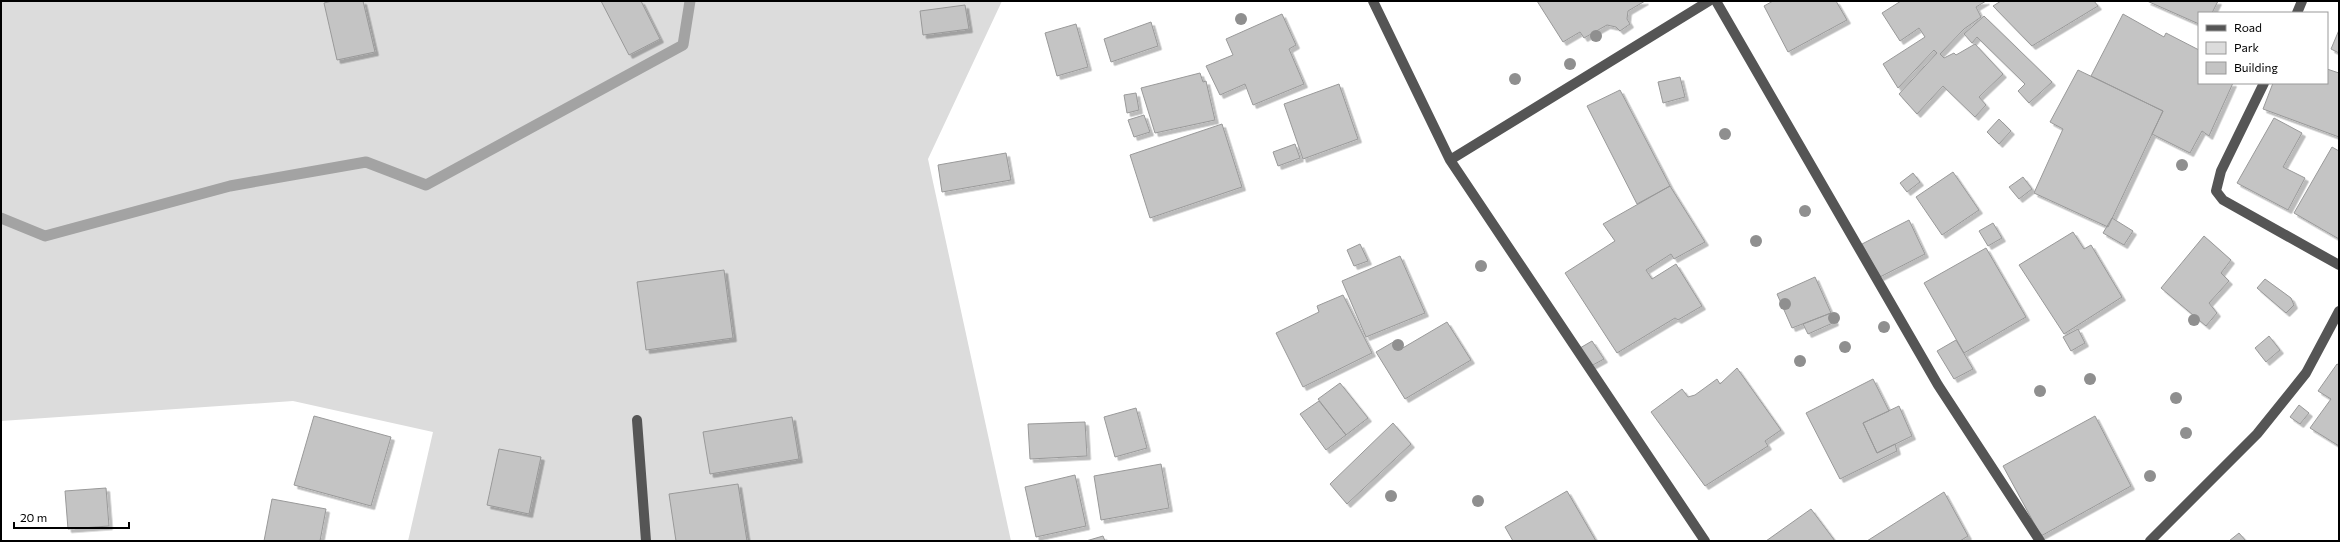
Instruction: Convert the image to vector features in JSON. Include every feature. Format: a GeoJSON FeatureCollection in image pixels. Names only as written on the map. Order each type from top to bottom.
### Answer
{"type":"FeatureCollection","features":[{"type":"Feature","properties":{"kind":"street"},"geometry":{"type":"LineString","coordinates":[[1373,1],[1450,160],[1705,541]]}},
{"type":"Feature","properties":{"kind":"street"},"geometry":{"type":"LineString","coordinates":[[1450,160],[1709,1]]}},
{"type":"Feature","properties":{"kind":"street"},"geometry":{"type":"LineString","coordinates":[[1716,1],[1938,385],[2040,541]]}},
{"type":"Feature","properties":{"kind":"street"},"geometry":{"type":"LineString","coordinates":[[2297,12],[2302,1]]}},
{"type":"Feature","properties":{"kind":"street"},"geometry":{"type":"LineString","coordinates":[[2264,84],[2222,171],[2216,191],[2222,200],[2339,265]]}},
{"type":"Feature","properties":{"kind":"street"},"geometry":{"type":"LineString","coordinates":[[2150,541],[2262,428],[2306,373],[2339,311]]}},
{"type":"Feature","properties":{"kind":"street"},"geometry":{"type":"LineString","coordinates":[[637,420],[646,541]]}},
{"type":"Feature","properties":{"kind":"green space"},"geometry":{"type":"Polygon","coordinates":[[[1,1],[1002,1],[928,159],[1011,541],[408,541],[433,432],[293,401],[1,421],[1,1]]]}},
{"type":"Feature","properties":{"kind":"building"},"geometry":{"type":"Polygon","coordinates":[[[332,1],[363,1],[375,52],[337,60],[324,3],[332,1]]]}},
{"type":"Feature","properties":{"kind":"building"},"geometry":{"type":"Polygon","coordinates":[[[601,1],[641,1],[660,39],[629,55],[601,1]]]}},
{"type":"Feature","properties":{"kind":"building"},"geometry":{"type":"Polygon","coordinates":[[[1537,1],[1645,1],[1628,11],[1627,19],[1630,24],[1620,31],[1616,27],[1607,25],[1584,38],[1580,32],[1563,42],[1537,1]]]}},
{"type":"Feature","properties":{"kind":"building"},"geometry":{"type":"Polygon","coordinates":[[[1773,1],[1836,1],[1847,20],[1788,52],[1764,6],[1773,1]]]}},
{"type":"Feature","properties":{"kind":"building"},"geometry":{"type":"Polygon","coordinates":[[[1901,1],[1986,1],[1976,7],[1981,17],[1964,29],[1940,54],[1944,58],[1954,53],[1956,55],[1975,44],[2003,74],[1979,97],[1986,105],[1975,117],[1943,86],[1917,114],[1899,94],[1937,53],[1934,50],[1898,88],[1883,64],[1925,37],[1919,28],[1900,41],[1882,13],[1901,1]]]}},
{"type":"Feature","properties":{"kind":"building"},"geometry":{"type":"Polygon","coordinates":[[[2001,1],[2094,1],[2098,6],[2032,46],[1993,6],[2001,1]]]}},
{"type":"Feature","properties":{"kind":"building"},"geometry":{"type":"Polygon","coordinates":[[[2147,1],[2218,1],[2212,12],[2198,12],[2198,24],[2147,1]]]}},
{"type":"Feature","properties":{"kind":"building"},"geometry":{"type":"Polygon","coordinates":[[[965,5],[969,29],[923,35],[920,11],[965,5]]]}},
{"type":"Feature","properties":{"kind":"building"},"geometry":{"type":"Polygon","coordinates":[[[1282,14],[1296,45],[1289,49],[1304,84],[1253,105],[1245,84],[1220,95],[1206,66],[1233,55],[1226,39],[1282,14]]]}},
{"type":"Feature","properties":{"kind":"building"},"geometry":{"type":"Polygon","coordinates":[[[2123,14],[2164,37],[2166,33],[2198,49],[2198,84],[2233,84],[2209,136],[2202,131],[2190,153],[2152,134],[2163,111],[2091,76],[2123,14]]]}},
{"type":"Feature","properties":{"kind":"building"},"geometry":{"type":"Polygon","coordinates":[[[1984,16],[2052,82],[2029,103],[2018,91],[2025,84],[1977,37],[1972,43],[1964,34],[1984,16]]]}},
{"type":"Feature","properties":{"kind":"building"},"geometry":{"type":"Polygon","coordinates":[[[1151,22],[1158,46],[1111,62],[1104,39],[1151,22]]]}},
{"type":"Feature","properties":{"kind":"building"},"geometry":{"type":"Polygon","coordinates":[[[1076,24],[1088,67],[1057,76],[1045,33],[1076,24]]]}},
{"type":"Feature","properties":{"kind":"building"},"geometry":{"type":"Polygon","coordinates":[[[2339,30],[2339,53],[2331,49],[2339,30]]]}},
{"type":"Feature","properties":{"kind":"building"},"geometry":{"type":"Polygon","coordinates":[[[2328,69],[2339,73],[2339,137],[2263,109],[2273,84],[2328,84],[2328,69]]]}},
{"type":"Feature","properties":{"kind":"building"},"geometry":{"type":"Polygon","coordinates":[[[2078,70],[2163,111],[2108,227],[2034,193],[2063,129],[2050,122],[2078,70]]]}},
{"type":"Feature","properties":{"kind":"building"},"geometry":{"type":"Polygon","coordinates":[[[1200,73],[1203,82],[1206,81],[1215,120],[1155,133],[1141,88],[1200,73]]]}},
{"type":"Feature","properties":{"kind":"building"},"geometry":{"type":"Polygon","coordinates":[[[1680,77],[1685,97],[1663,103],[1658,82],[1680,77]]]}},
{"type":"Feature","properties":{"kind":"building"},"geometry":{"type":"Polygon","coordinates":[[[1339,84],[1358,139],[1303,159],[1284,104],[1339,84]]]}},
{"type":"Feature","properties":{"kind":"building"},"geometry":{"type":"Polygon","coordinates":[[[1620,90],[1670,186],[1637,204],[1587,106],[1620,90]]]}},
{"type":"Feature","properties":{"kind":"building"},"geometry":{"type":"Polygon","coordinates":[[[1136,93],[1139,110],[1127,113],[1124,95],[1136,93]]]}},
{"type":"Feature","properties":{"kind":"building"},"geometry":{"type":"Polygon","coordinates":[[[1144,115],[1150,132],[1134,137],[1128,120],[1144,115]]]}},
{"type":"Feature","properties":{"kind":"building"},"geometry":{"type":"Polygon","coordinates":[[[2274,118],[2302,133],[2283,167],[2305,178],[2288,210],[2237,183],[2274,118]]]}},
{"type":"Feature","properties":{"kind":"building"},"geometry":{"type":"Polygon","coordinates":[[[1999,119],[2011,131],[1999,144],[1987,132],[1999,119]]]}},
{"type":"Feature","properties":{"kind":"building"},"geometry":{"type":"Polygon","coordinates":[[[1222,124],[1242,187],[1150,218],[1130,155],[1222,124]]]}},
{"type":"Feature","properties":{"kind":"building"},"geometry":{"type":"Polygon","coordinates":[[[1295,144],[1300,158],[1278,166],[1273,152],[1295,144]]]}},
{"type":"Feature","properties":{"kind":"building"},"geometry":{"type":"Polygon","coordinates":[[[2332,147],[2339,151],[2339,239],[2294,213],[2332,147]]]}},
{"type":"Feature","properties":{"kind":"building"},"geometry":{"type":"Polygon","coordinates":[[[1006,153],[1011,180],[942,192],[938,165],[1006,153]]]}},
{"type":"Feature","properties":{"kind":"building"},"geometry":{"type":"Polygon","coordinates":[[[1953,172],[1979,210],[1942,235],[1916,197],[1953,172]]]}},
{"type":"Feature","properties":{"kind":"building"},"geometry":{"type":"Polygon","coordinates":[[[1913,173],[1920,182],[1907,192],[1900,183],[1913,173]]]}},
{"type":"Feature","properties":{"kind":"building"},"geometry":{"type":"Polygon","coordinates":[[[2023,177],[2032,189],[2019,199],[2009,187],[2023,177]]]}},
{"type":"Feature","properties":{"kind":"building"},"geometry":{"type":"Polygon","coordinates":[[[1670,186],[1705,242],[1674,259],[1671,254],[1646,270],[1652,279],[1676,264],[1702,306],[1678,320],[1675,318],[1617,353],[1565,273],[1615,241],[1603,224],[1670,186]]]}},
{"type":"Feature","properties":{"kind":"building"},"geometry":{"type":"Polygon","coordinates":[[[2112,218],[2133,231],[2124,245],[2103,233],[2112,218]]]}},
{"type":"Feature","properties":{"kind":"building"},"geometry":{"type":"Polygon","coordinates":[[[1909,220],[1925,254],[1880,277],[1862,244],[1909,220]]]}},
{"type":"Feature","properties":{"kind":"building"},"geometry":{"type":"Polygon","coordinates":[[[1993,223],[2002,238],[1988,246],[1979,231],[1993,223]]]}},
{"type":"Feature","properties":{"kind":"building"},"geometry":{"type":"Polygon","coordinates":[[[2073,232],[2084,249],[2091,245],[2122,297],[2064,334],[2019,265],[2073,232]]]}},
{"type":"Feature","properties":{"kind":"building"},"geometry":{"type":"Polygon","coordinates":[[[2204,236],[2231,260],[2221,273],[2229,281],[2209,303],[2217,313],[2206,326],[2161,288],[2204,236]]]}},
{"type":"Feature","properties":{"kind":"building"},"geometry":{"type":"Polygon","coordinates":[[[1360,244],[1368,261],[1354,266],[1347,250],[1360,244]]]}},
{"type":"Feature","properties":{"kind":"building"},"geometry":{"type":"Polygon","coordinates":[[[1986,248],[2026,317],[1964,353],[1924,283],[1986,248]]]}},
{"type":"Feature","properties":{"kind":"building"},"geometry":{"type":"Polygon","coordinates":[[[1400,256],[1425,313],[1366,337],[1342,281],[1400,256]]]}},
{"type":"Feature","properties":{"kind":"building"},"geometry":{"type":"Polygon","coordinates":[[[724,270],[733,338],[646,350],[637,282],[724,270]]]}},
{"type":"Feature","properties":{"kind":"building"},"geometry":{"type":"Polygon","coordinates":[[[1815,277],[1831,313],[1792,328],[1777,294],[1815,277]]]}},
{"type":"Feature","properties":{"kind":"building"},"geometry":{"type":"Polygon","coordinates":[[[2265,279],[2291,298],[2294,305],[2286,313],[2257,288],[2265,279]]]}},
{"type":"Feature","properties":{"kind":"building"},"geometry":{"type":"Polygon","coordinates":[[[1343,295],[1372,353],[1303,387],[1276,333],[1319,312],[1317,306],[1343,295]]]}},
{"type":"Feature","properties":{"kind":"building"},"geometry":{"type":"Polygon","coordinates":[[[1831,313],[1835,322],[1808,334],[1803,324],[1831,313]]]}},
{"type":"Feature","properties":{"kind":"building"},"geometry":{"type":"Polygon","coordinates":[[[1447,322],[1471,360],[1405,399],[1376,352],[1395,341],[1401,349],[1447,322]]]}},
{"type":"Feature","properties":{"kind":"building"},"geometry":{"type":"Polygon","coordinates":[[[2078,329],[2085,343],[2071,351],[2063,337],[2078,329]]]}},
{"type":"Feature","properties":{"kind":"building"},"geometry":{"type":"Polygon","coordinates":[[[2269,336],[2280,350],[2266,362],[2255,348],[2269,336]]]}},
{"type":"Feature","properties":{"kind":"building"},"geometry":{"type":"Polygon","coordinates":[[[1956,340],[1973,369],[1954,379],[1937,351],[1956,340]]]}},
{"type":"Feature","properties":{"kind":"building"},"geometry":{"type":"Polygon","coordinates":[[[1592,341],[1604,359],[1591,366],[1580,348],[1592,341]]]}},
{"type":"Feature","properties":{"kind":"building"},"geometry":{"type":"Polygon","coordinates":[[[2337,364],[2339,365],[2339,446],[2310,428],[2331,399],[2318,391],[2337,364]]]}},
{"type":"Feature","properties":{"kind":"building"},"geometry":{"type":"Polygon","coordinates":[[[1737,368],[1781,430],[1765,441],[1768,446],[1705,486],[1651,412],[1682,389],[1688,397],[1695,395],[1717,379],[1720,384],[1737,368]]]}},
{"type":"Feature","properties":{"kind":"building"},"geometry":{"type":"Polygon","coordinates":[[[1873,379],[1889,411],[1863,423],[1877,453],[1895,444],[1897,451],[1840,479],[1806,413],[1873,379]]]}},
{"type":"Feature","properties":{"kind":"building"},"geometry":{"type":"Polygon","coordinates":[[[1340,383],[1368,418],[1346,435],[1318,399],[1340,383]]]}},
{"type":"Feature","properties":{"kind":"building"},"geometry":{"type":"Polygon","coordinates":[[[1319,401],[1346,435],[1326,450],[1300,414],[1319,401]]]}},
{"type":"Feature","properties":{"kind":"building"},"geometry":{"type":"Polygon","coordinates":[[[2299,405],[2309,413],[2300,424],[2290,417],[2299,405]]]}},
{"type":"Feature","properties":{"kind":"building"},"geometry":{"type":"Polygon","coordinates":[[[1899,406],[1912,436],[1877,453],[1863,423],[1899,406]]]}},
{"type":"Feature","properties":{"kind":"building"},"geometry":{"type":"Polygon","coordinates":[[[1136,408],[1147,448],[1115,457],[1104,417],[1136,408]]]}},
{"type":"Feature","properties":{"kind":"building"},"geometry":{"type":"Polygon","coordinates":[[[314,416],[391,437],[371,506],[294,485],[314,416]]]}},
{"type":"Feature","properties":{"kind":"building"},"geometry":{"type":"Polygon","coordinates":[[[2095,416],[2131,486],[2041,536],[2003,466],[2095,416]]]}},
{"type":"Feature","properties":{"kind":"building"},"geometry":{"type":"Polygon","coordinates":[[[792,417],[799,459],[710,474],[703,432],[792,417]]]}},
{"type":"Feature","properties":{"kind":"building"},"geometry":{"type":"Polygon","coordinates":[[[1085,422],[1087,456],[1030,459],[1028,424],[1085,422]]]}},
{"type":"Feature","properties":{"kind":"building"},"geometry":{"type":"Polygon","coordinates":[[[1393,423],[1411,444],[1347,504],[1330,484],[1393,423]]]}},
{"type":"Feature","properties":{"kind":"building"},"geometry":{"type":"Polygon","coordinates":[[[499,449],[541,457],[529,514],[487,505],[499,449]]]}},
{"type":"Feature","properties":{"kind":"building"},"geometry":{"type":"Polygon","coordinates":[[[1161,464],[1169,508],[1101,520],[1094,476],[1161,464]]]}},
{"type":"Feature","properties":{"kind":"building"},"geometry":{"type":"Polygon","coordinates":[[[1075,475],[1086,526],[1036,537],[1025,487],[1075,475]]]}},
{"type":"Feature","properties":{"kind":"building"},"geometry":{"type":"Polygon","coordinates":[[[738,484],[747,541],[676,541],[669,494],[738,484]]]}},
{"type":"Feature","properties":{"kind":"building"},"geometry":{"type":"Polygon","coordinates":[[[106,488],[109,526],[68,529],[65,491],[106,488]]]}},
{"type":"Feature","properties":{"kind":"building"},"geometry":{"type":"Polygon","coordinates":[[[1567,491],[1596,541],[1513,541],[1505,527],[1567,491]]]}},
{"type":"Feature","properties":{"kind":"building"},"geometry":{"type":"Polygon","coordinates":[[[1944,492],[1968,536],[1960,541],[1867,541],[1944,492]]]}},
{"type":"Feature","properties":{"kind":"building"},"geometry":{"type":"Polygon","coordinates":[[[272,499],[326,509],[320,541],[264,541],[272,499]]]}},
{"type":"Feature","properties":{"kind":"building"},"geometry":{"type":"Polygon","coordinates":[[[1811,509],[1835,541],[1766,541],[1811,509]]]}},
{"type":"Feature","properties":{"kind":"building"},"geometry":{"type":"Polygon","coordinates":[[[2239,533],[2246,541],[2229,541],[2239,533]]]}},
{"type":"Feature","properties":{"kind":"building"},"geometry":{"type":"Polygon","coordinates":[[[1103,536],[1105,541],[1086,541],[1103,536]]]}},
{"type":"Feature","properties":{"kind":"waterway"},"geometry":{"type":"LineString","coordinates":[[1,218],[45,236],[230,186],[366,162],[426,185],[683,45],[690,1]]}}]}
